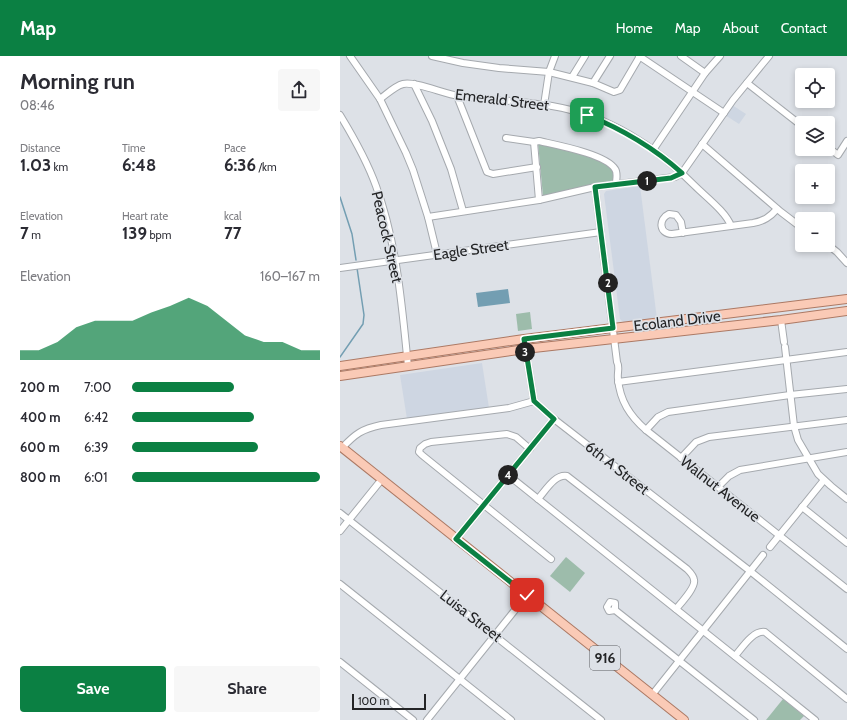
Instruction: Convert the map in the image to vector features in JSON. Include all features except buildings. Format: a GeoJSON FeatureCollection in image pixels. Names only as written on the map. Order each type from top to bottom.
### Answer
{"type":"FeatureCollection","features":[{"type":"Feature","properties":{"kind":"main road","name":"Ecoland Drive"},"geometry":{"type":"LineString","coordinates":[[340,366],[524,339],[847,299]]}},
{"type":"Feature","properties":{"kind":"main road","name":"Ecoland Drive"},"geometry":{"type":"LineString","coordinates":[[340,376],[525,350],[781,320],[847,310]]}},
{"type":"Feature","properties":{"kind":"main road","name":"916"},"geometry":{"type":"LineString","coordinates":[[341,447],[684,720]]}},
{"type":"Feature","properties":{"kind":"street"},"geometry":{"type":"LineString","coordinates":[[350,56],[380,99],[413,170],[428,217],[437,254]]}},
{"type":"Feature","properties":{"kind":"street"},"geometry":{"type":"LineString","coordinates":[[432,56],[463,63],[499,68],[548,72],[593,83],[617,92],[620,90],[639,56],[724,113]]}},
{"type":"Feature","properties":{"kind":"street"},"geometry":{"type":"LineString","coordinates":[[544,105],[548,72],[555,56]]}},
{"type":"Feature","properties":{"kind":"street"},"geometry":{"type":"LineString","coordinates":[[572,77],[585,56]]}},
{"type":"Feature","properties":{"kind":"street"},"geometry":{"type":"LineString","coordinates":[[593,83],[610,56]]}},
{"type":"Feature","properties":{"kind":"street"},"geometry":{"type":"LineString","coordinates":[[653,150],[705,73],[720,56]]}},
{"type":"Feature","properties":{"kind":"street"},"geometry":{"type":"LineString","coordinates":[[428,217],[539,200],[595,187],[671,178],[682,173],[724,113],[769,56]]}},
{"type":"Feature","properties":{"kind":"street"},"geometry":{"type":"LineString","coordinates":[[684,57],[705,73]]}},
{"type":"Feature","properties":{"kind":"street","name":"Emerald Street"},"geometry":{"type":"LineString","coordinates":[[380,99],[404,83],[414,84],[457,96],[544,105],[575,111],[600,120],[635,138],[682,173],[725,215],[731,226]]}},
{"type":"Feature","properties":{"kind":"street"},"geometry":{"type":"LineString","coordinates":[[747,83],[795,121]]}},
{"type":"Feature","properties":{"kind":"street"},"geometry":{"type":"LineString","coordinates":[[414,84],[432,121],[451,169],[463,211]]}},
{"type":"Feature","properties":{"kind":"street"},"geometry":{"type":"LineString","coordinates":[[457,96],[487,172],[493,174],[537,167]]}},
{"type":"Feature","properties":{"kind":"street","name":"Peacock Street"},"geometry":{"type":"LineString","coordinates":[[340,115],[363,155],[376,186],[385,215],[395,260],[408,366]]}},
{"type":"Feature","properties":{"kind":"street"},"geometry":{"type":"LineString","coordinates":[[506,138],[534,142],[538,141],[575,149],[609,163],[617,172],[616,184]]}},
{"type":"Feature","properties":{"kind":"street"},"geometry":{"type":"LineString","coordinates":[[835,152],[838,154],[847,141]]}},
{"type":"Feature","properties":{"kind":"street"},"geometry":{"type":"LineString","coordinates":[[534,142],[539,200]]}},
{"type":"Feature","properties":{"kind":"street"},"geometry":{"type":"LineString","coordinates":[[702,144],[795,223]]}},
{"type":"Feature","properties":{"kind":"street","name":"Walnut Avenue"},"geometry":{"type":"LineString","coordinates":[[595,187],[619,369],[618,382],[627,410],[646,430],[847,589]]}},
{"type":"Feature","properties":{"kind":"street"},"geometry":{"type":"LineString","coordinates":[[683,232],[763,221],[777,209]]}},
{"type":"Feature","properties":{"kind":"street","name":"Eagle Street"},"geometry":{"type":"LineString","coordinates":[[340,268],[601,232]]}},
{"type":"Feature","properties":{"kind":"street"},"geometry":{"type":"LineString","coordinates":[[835,250],[847,263]]}},
{"type":"Feature","properties":{"kind":"street"},"geometry":{"type":"LineString","coordinates":[[781,320],[794,426],[798,440],[808,458],[824,480],[847,499]]}},
{"type":"Feature","properties":{"kind":"street"},"geometry":{"type":"LineString","coordinates":[[341,447],[356,434],[370,427],[509,408],[534,401],[524,339]]}},
{"type":"Feature","properties":{"kind":"street"},"geometry":{"type":"LineString","coordinates":[[618,382],[847,352]]}},
{"type":"Feature","properties":{"kind":"street"},"geometry":{"type":"LineString","coordinates":[[646,430],[658,417],[668,412],[790,395],[847,389]]}},
{"type":"Feature","properties":{"kind":"street","name":"6th A Street"},"geometry":{"type":"LineString","coordinates":[[534,401],[554,419],[750,571],[847,649]]}},
{"type":"Feature","properties":{"kind":"street"},"geometry":{"type":"LineString","coordinates":[[456,539],[554,419]]}},
{"type":"Feature","properties":{"kind":"street"},"geometry":{"type":"LineString","coordinates":[[681,458],[692,446],[702,439],[847,420]]}},
{"type":"Feature","properties":{"kind":"street"},"geometry":{"type":"LineString","coordinates":[[530,449],[516,437],[508,434],[431,442],[420,448],[419,452],[551,558]]}},
{"type":"Feature","properties":{"kind":"street"},"geometry":{"type":"LineString","coordinates":[[718,487],[729,476],[740,470],[847,452]]}},
{"type":"Feature","properties":{"kind":"street"},"geometry":{"type":"LineString","coordinates":[[508,475],[815,720]]}},
{"type":"Feature","properties":{"kind":"street"},"geometry":{"type":"LineString","coordinates":[[538,498],[557,477],[562,475],[568,476],[687,569],[695,580],[694,586],[676,609]]}},
{"type":"Feature","properties":{"kind":"street"},"geometry":{"type":"LineString","coordinates":[[340,531],[382,479]]}},
{"type":"Feature","properties":{"kind":"street"},"geometry":{"type":"LineString","coordinates":[[770,547],[824,480]]}},
{"type":"Feature","properties":{"kind":"street"},"geometry":{"type":"LineString","coordinates":[[802,507],[847,543]]}},
{"type":"Feature","properties":{"kind":"street","name":"Luisa Street"},"geometry":{"type":"LineString","coordinates":[[340,513],[601,720]]}},
{"type":"Feature","properties":{"kind":"street"},"geometry":{"type":"LineString","coordinates":[[652,695],[763,555]]}},
{"type":"Feature","properties":{"kind":"street"},"geometry":{"type":"LineString","coordinates":[[340,584],[511,720]]}},
{"type":"Feature","properties":{"kind":"street"},"geometry":{"type":"LineString","coordinates":[[427,720],[527,595]]}},
{"type":"Feature","properties":{"kind":"street"},"geometry":{"type":"LineString","coordinates":[[615,610],[754,720]]}},
{"type":"Feature","properties":{"kind":"street"},"geometry":{"type":"LineString","coordinates":[[735,656],[756,634],[765,632],[847,699]]}},
{"type":"Feature","properties":{"kind":"street"},"geometry":{"type":"LineString","coordinates":[[340,662],[413,720]]}},
{"type":"Feature","properties":{"kind":"shaded area"},"geometry":{"type":"Polygon","coordinates":[[[732,105],[746,114],[739,124],[725,115],[732,105]]]}},
{"type":"Feature","properties":{"kind":"shaded area"},"geometry":{"type":"Polygon","coordinates":[[[640,186],[657,319],[624,322],[620,319],[604,194],[606,191],[640,186]]]}},
{"type":"Feature","properties":{"kind":"shaded area"},"geometry":{"type":"Polygon","coordinates":[[[482,363],[489,408],[407,419],[400,375],[482,363]]]}},
{"type":"Feature","properties":{"kind":"green space"},"geometry":{"type":"Polygon","coordinates":[[[538,143],[578,152],[598,160],[614,171],[615,180],[543,196],[538,143]]]}},
{"type":"Feature","properties":{"kind":"green space"},"geometry":{"type":"Polygon","coordinates":[[[530,312],[532,329],[518,331],[516,314],[530,312]]]}},
{"type":"Feature","properties":{"kind":"green space"},"geometry":{"type":"Polygon","coordinates":[[[566,557],[585,573],[570,592],[550,576],[566,557]]]}},
{"type":"Feature","properties":{"kind":"green space"},"geometry":{"type":"Polygon","coordinates":[[[783,699],[804,716],[800,720],[766,720],[783,699]]]}},
{"type":"Feature","properties":{"kind":"water"},"geometry":{"type":"Polygon","coordinates":[[[508,289],[510,303],[478,307],[476,293],[508,289]]]}},
{"type":"Feature","properties":{"kind":"waterway"},"geometry":{"type":"LineString","coordinates":[[340,197],[352,234],[356,260]]}},
{"type":"Feature","properties":{"kind":"waterway"},"geometry":{"type":"LineString","coordinates":[[340,357],[363,324],[364,315],[357,268]]}},
{"type":"Feature","properties":{"kind":"route"},"geometry":{"type":"LineString","coordinates":[[527,595],[456,539],[554,419],[534,401],[524,339],[613,328],[595,187],[671,178],[682,173],[667,160],[635,138],[613,126],[587,115]]}}]}
